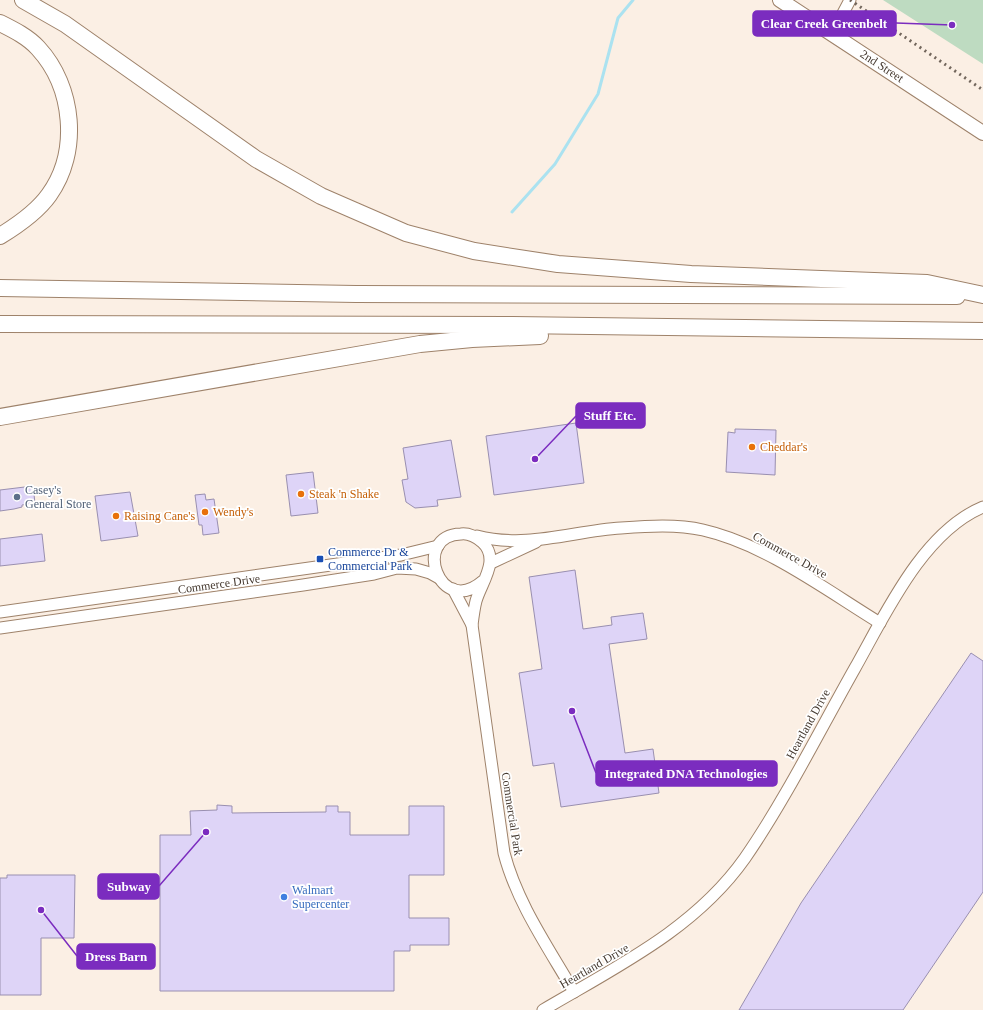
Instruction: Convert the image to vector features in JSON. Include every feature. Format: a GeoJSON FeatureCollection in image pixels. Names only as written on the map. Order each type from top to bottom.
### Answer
{"type":"FeatureCollection","features":[{"type":"Feature","properties":{"kind":"highway"},"geometry":{"type":"LineString","coordinates":[[23,0],[65,24],[256,159],[321,196],[406,233],[474,252],[558,264],[691,274],[927,282],[983,296]]}},
{"type":"Feature","properties":{"kind":"highway"},"geometry":{"type":"LineString","coordinates":[[0,24],[23,35],[38,48],[50,65],[65,95],[69,129],[66,162],[49,195],[25,220],[0,236]]}},
{"type":"Feature","properties":{"kind":"highway"},"geometry":{"type":"LineString","coordinates":[[0,288],[364,294],[983,296]]}},
{"type":"Feature","properties":{"kind":"highway"},"geometry":{"type":"LineString","coordinates":[[3,324],[678,327],[983,331]]}},
{"type":"Feature","properties":{"kind":"highway"},"geometry":{"type":"LineString","coordinates":[[0,417],[420,344],[472,339],[678,327]]}},
{"type":"Feature","properties":{"kind":"main road","name":"2nd Street"},"geometry":{"type":"LineString","coordinates":[[780,0],[983,133]]}},
{"type":"Feature","properties":{"kind":"street"},"geometry":{"type":"LineString","coordinates":[[832,34],[850,0]]}},
{"type":"Feature","properties":{"kind":"street","name":"Heartland Drive"},"geometry":{"type":"LineString","coordinates":[[544,1010],[641,954],[696,911],[723,884],[744,859],[773,813],[880,623],[910,574],[929,547],[946,530],[962,518],[983,507]]}},
{"type":"Feature","properties":{"kind":"street","name":"Commerce Drive"},"geometry":{"type":"LineString","coordinates":[[538,541],[619,528],[667,526],[703,530],[728,537],[768,555],[880,623]]}},
{"type":"Feature","properties":{"kind":"street"},"geometry":{"type":"LineString","coordinates":[[484,581],[470,589],[453,589],[445,585],[439,578],[433,562],[438,546],[452,535],[469,534],[494,541],[538,541]]}},
{"type":"Feature","properties":{"kind":"street"},"geometry":{"type":"LineString","coordinates":[[469,534],[478,538],[485,545],[489,553],[491,563],[489,572],[476,602],[472,625]]}},
{"type":"Feature","properties":{"kind":"street"},"geometry":{"type":"LineString","coordinates":[[491,563],[538,541]]}},
{"type":"Feature","properties":{"kind":"street","name":"Commerce Drive"},"geometry":{"type":"LineString","coordinates":[[0,612],[401,555],[438,546]]}},
{"type":"Feature","properties":{"kind":"street","name":"Commerce Drive"},"geometry":{"type":"LineString","coordinates":[[0,628],[303,585],[374,574],[397,568],[416,569],[430,573],[439,578]]}},
{"type":"Feature","properties":{"kind":"street"},"geometry":{"type":"LineString","coordinates":[[453,589],[472,625]]}},
{"type":"Feature","properties":{"kind":"street","name":"Commercial Park"},"geometry":{"type":"LineString","coordinates":[[472,625],[496,799],[508,870],[532,921],[574,992]]}},
{"type":"Feature","properties":{"kind":"green space"},"geometry":{"type":"Polygon","coordinates":[[[883,0],[983,0],[983,64],[883,0]]]}},
{"type":"Feature","properties":{"kind":"building"},"geometry":{"type":"Polygon","coordinates":[[[576,423],[584,483],[494,495],[486,436],[576,423]]]}},
{"type":"Feature","properties":{"kind":"building","name":"Cheddar's"},"geometry":{"type":"Polygon","coordinates":[[[735,429],[776,430],[775,475],[726,472],[728,432],[735,433],[735,429]]]}},
{"type":"Feature","properties":{"kind":"building"},"geometry":{"type":"Polygon","coordinates":[[[451,440],[461,497],[437,500],[438,506],[415,508],[406,502],[402,480],[408,479],[403,448],[451,440]]]}},
{"type":"Feature","properties":{"kind":"building","name":"Steak 'n Shake"},"geometry":{"type":"Polygon","coordinates":[[[313,472],[318,513],[291,516],[286,475],[313,472]]]}},
{"type":"Feature","properties":{"kind":"building","name":"Casey's General Store"},"geometry":{"type":"Polygon","coordinates":[[[33,486],[35,503],[0,511],[0,490],[33,486]]]}},
{"type":"Feature","properties":{"kind":"building","name":"Raising Cane's"},"geometry":{"type":"Polygon","coordinates":[[[130,492],[138,536],[101,541],[95,496],[130,492]]]}},
{"type":"Feature","properties":{"kind":"building","name":"Wendy's"},"geometry":{"type":"Polygon","coordinates":[[[205,494],[206,500],[214,499],[219,533],[203,535],[202,525],[199,525],[195,495],[205,494]]]}},
{"type":"Feature","properties":{"kind":"building"},"geometry":{"type":"Polygon","coordinates":[[[42,534],[45,561],[0,566],[0,539],[42,534]]]}},
{"type":"Feature","properties":{"kind":"building"},"geometry":{"type":"Polygon","coordinates":[[[575,570],[583,629],[612,625],[611,617],[643,613],[647,639],[609,644],[625,753],[653,749],[659,793],[561,807],[554,763],[533,766],[519,673],[542,669],[529,577],[575,570]]]}},
{"type":"Feature","properties":{"kind":"building"},"geometry":{"type":"Polygon","coordinates":[[[971,653],[983,661],[983,892],[903,1010],[739,1010],[801,903],[971,653]]]}},
{"type":"Feature","properties":{"kind":"building","name":"Walmart Supercenter"},"geometry":{"type":"Polygon","coordinates":[[[217,805],[232,806],[232,813],[326,812],[326,806],[338,806],[338,812],[350,812],[350,835],[409,835],[409,806],[444,806],[444,875],[409,875],[409,918],[449,918],[449,945],[410,945],[410,951],[394,951],[394,991],[160,991],[160,835],[191,835],[190,811],[217,810],[217,805]]]}},
{"type":"Feature","properties":{"kind":"building"},"geometry":{"type":"Polygon","coordinates":[[[7,875],[75,875],[74,938],[41,938],[41,995],[0,995],[0,878],[7,878],[7,875]]]}},
{"type":"Feature","properties":{"kind":"waterway"},"geometry":{"type":"LineString","coordinates":[[512,212],[555,164],[598,94],[618,18],[633,0]]}},
{"type":"Feature","properties":{"kind":"railway"},"geometry":{"type":"LineString","coordinates":[[850,0],[983,90]]}},
{"type":"Feature","properties":{"kind":"place","name":"Clear Creek Greenbelt"},"geometry":{"type":"Point","coordinates":[952,25]}},
{"type":"Feature","properties":{"kind":"place","name":"Cheddar's"},"geometry":{"type":"Point","coordinates":[752,447]}},
{"type":"Feature","properties":{"kind":"place","name":"Stuff Etc."},"geometry":{"type":"Point","coordinates":[535,459]}},
{"type":"Feature","properties":{"kind":"place","name":"Steak 'n Shake"},"geometry":{"type":"Point","coordinates":[301,494]}},
{"type":"Feature","properties":{"kind":"place","name":"Casey's General Store"},"geometry":{"type":"Point","coordinates":[17,497]}},
{"type":"Feature","properties":{"kind":"place","name":"Wendy's"},"geometry":{"type":"Point","coordinates":[205,512]}},
{"type":"Feature","properties":{"kind":"place","name":"Raising Cane's"},"geometry":{"type":"Point","coordinates":[116,516]}},
{"type":"Feature","properties":{"kind":"place","name":"Commerce Dr & Commercial Park"},"geometry":{"type":"Point","coordinates":[320,559]}},
{"type":"Feature","properties":{"kind":"place","name":"Integrated DNA Technologies"},"geometry":{"type":"Point","coordinates":[572,711]}},
{"type":"Feature","properties":{"kind":"place","name":"Subway"},"geometry":{"type":"Point","coordinates":[206,832]}},
{"type":"Feature","properties":{"kind":"place","name":"Walmart Supercenter"},"geometry":{"type":"Point","coordinates":[284,897]}},
{"type":"Feature","properties":{"kind":"place","name":"Dress Barn"},"geometry":{"type":"Point","coordinates":[41,910]}}]}
